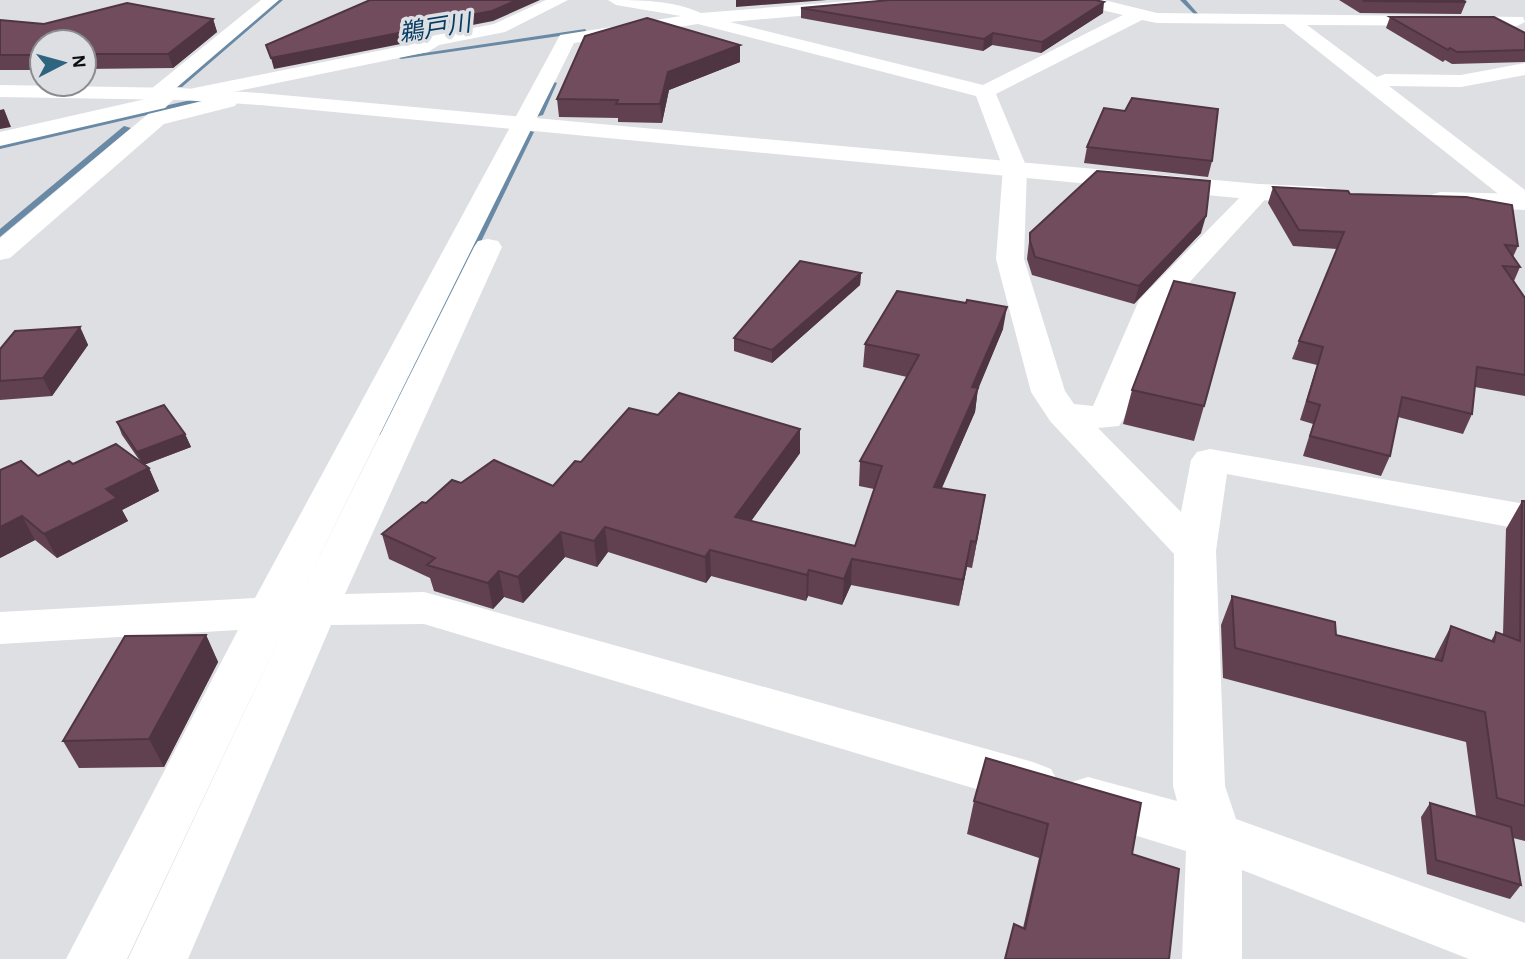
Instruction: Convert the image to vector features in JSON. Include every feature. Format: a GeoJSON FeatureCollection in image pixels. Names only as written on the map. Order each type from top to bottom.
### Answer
{"type":"FeatureCollection","features":[{"type":"Feature","properties":{"kind":"street"},"geometry":{"type":"LineString","coordinates":[[180,94],[271,0]]}},
{"type":"Feature","properties":{"kind":"street"},"geometry":{"type":"LineString","coordinates":[[180,94],[292,0]]}},
{"type":"Feature","properties":{"kind":"street"},"geometry":{"type":"LineString","coordinates":[[487,35],[560,0]]}},
{"type":"Feature","properties":{"kind":"street"},"geometry":{"type":"LineString","coordinates":[[487,35],[576,0]]}},
{"type":"Feature","properties":{"kind":"street"},"geometry":{"type":"LineString","coordinates":[[617,0],[691,11],[985,92],[1139,14]]}},
{"type":"Feature","properties":{"kind":"street"},"geometry":{"type":"LineString","coordinates":[[554,32],[691,11],[822,0]]}},
{"type":"Feature","properties":{"kind":"street"},"geometry":{"type":"LineString","coordinates":[[96,959],[292,611],[535,123],[588,37],[691,11],[923,0]]}},
{"type":"Feature","properties":{"kind":"street"},"geometry":{"type":"LineString","coordinates":[[1083,0],[1157,18],[1521,25]]}},
{"type":"Feature","properties":{"kind":"street"},"geometry":{"type":"LineString","coordinates":[[1191,0],[1212,19]]}},
{"type":"Feature","properties":{"kind":"street"},"geometry":{"type":"LineString","coordinates":[[1496,0],[1521,25]]}},
{"type":"Feature","properties":{"kind":"street"},"geometry":{"type":"LineString","coordinates":[[1297,20],[1385,80],[1525,183]]}},
{"type":"Feature","properties":{"kind":"street"},"geometry":{"type":"LineString","coordinates":[[1297,20],[1525,202]]}},
{"type":"Feature","properties":{"kind":"street"},"geometry":{"type":"LineString","coordinates":[[0,139],[157,103],[180,94],[428,46],[433,41],[529,34]]}},
{"type":"Feature","properties":{"kind":"street"},"geometry":{"type":"LineString","coordinates":[[1385,80],[1461,80],[1525,69]]}},
{"type":"Feature","properties":{"kind":"street"},"geometry":{"type":"LineString","coordinates":[[0,91],[236,97],[1259,192],[1352,197]]}},
{"type":"Feature","properties":{"kind":"street"},"geometry":{"type":"LineString","coordinates":[[985,92],[1015,169],[1010,259],[1048,392],[1063,413],[1195,551]]}},
{"type":"Feature","properties":{"kind":"street"},"geometry":{"type":"LineString","coordinates":[[0,154],[156,119],[236,97]]}},
{"type":"Feature","properties":{"kind":"street"},"geometry":{"type":"LineString","coordinates":[[0,252],[156,119]]}},
{"type":"Feature","properties":{"kind":"street"},"geometry":{"type":"LineString","coordinates":[[0,222],[117,127]]}},
{"type":"Feature","properties":{"kind":"street"},"geometry":{"type":"LineString","coordinates":[[1063,413],[1107,418],[1150,307],[1259,192]]}},
{"type":"Feature","properties":{"kind":"street"},"geometry":{"type":"LineString","coordinates":[[1418,200],[1525,202]]}},
{"type":"Feature","properties":{"kind":"street"},"geometry":{"type":"LineString","coordinates":[[1212,959],[1214,835],[1199,786],[1195,551],[1210,460],[1525,517]]}},
{"type":"Feature","properties":{"kind":"street"},"geometry":{"type":"LineString","coordinates":[[0,628],[292,611],[424,608],[1214,835],[1525,952]]}},
{"type":"Feature","properties":{"kind":"street"},"geometry":{"type":"LineString","coordinates":[[158,959],[292,611]]}},
{"type":"Feature","properties":{"kind":"building"},"geometry":{"type":"Polygon","coordinates":[[[370,0],[517,0],[492,11],[424,24],[419,29],[271,58],[266,45],[370,0]]]}},
{"type":"Feature","properties":{"kind":"building"},"geometry":{"type":"Polygon","coordinates":[[[890,0],[1104,2],[1042,42],[993,33],[984,39],[801,8],[890,0]]]}},
{"type":"Feature","properties":{"kind":"building"},"geometry":{"type":"Polygon","coordinates":[[[1462,0],[1466,2],[1364,1],[1462,0]]]}},
{"type":"Feature","properties":{"kind":"building"},"geometry":{"type":"Polygon","coordinates":[[[127,3],[213,19],[168,54],[98,54],[98,28],[28,28],[28,55],[0,55],[0,20],[44,24],[127,3]]]}},
{"type":"Feature","properties":{"kind":"building"},"geometry":{"type":"Polygon","coordinates":[[[1390,17],[1494,17],[1525,33],[1525,50],[1448,50],[1390,17]]]}},
{"type":"Feature","properties":{"kind":"building"},"geometry":{"type":"Polygon","coordinates":[[[647,18],[740,45],[668,72],[660,104],[616,104],[618,100],[557,99],[585,36],[647,18]]]}},
{"type":"Feature","properties":{"kind":"building"},"geometry":{"type":"Polygon","coordinates":[[[1132,98],[1218,109],[1212,161],[1087,147],[1104,108],[1125,111],[1132,98]]]}},
{"type":"Feature","properties":{"kind":"building"},"geometry":{"type":"Polygon","coordinates":[[[1097,171],[1210,181],[1206,216],[1139,286],[1035,257],[1030,233],[1097,171]]]}},
{"type":"Feature","properties":{"kind":"building"},"geometry":{"type":"Polygon","coordinates":[[[1273,187],[1348,191],[1350,194],[1466,197],[1512,205],[1518,246],[1505,245],[1520,267],[1503,266],[1525,298],[1525,375],[1477,367],[1472,414],[1402,397],[1390,456],[1310,436],[1320,405],[1307,401],[1323,347],[1299,341],[1344,232],[1299,230],[1273,187]]]}},
{"type":"Feature","properties":{"kind":"building"},"geometry":{"type":"Polygon","coordinates":[[[800,261],[861,273],[772,350],[734,338],[800,261]]]}},
{"type":"Feature","properties":{"kind":"building"},"geometry":{"type":"Polygon","coordinates":[[[1174,281],[1235,293],[1204,406],[1132,390],[1174,281]]]}},
{"type":"Feature","properties":{"kind":"building"},"geometry":{"type":"Polygon","coordinates":[[[897,291],[1007,307],[972,387],[978,388],[934,487],[985,495],[976,542],[971,541],[963,580],[852,559],[844,579],[809,570],[807,575],[710,550],[705,557],[605,527],[594,541],[561,532],[518,577],[499,571],[488,583],[427,565],[435,558],[382,534],[422,502],[426,503],[452,480],[461,483],[494,460],[553,486],[575,461],[581,462],[629,408],[658,415],[679,393],[800,429],[735,517],[855,546],[882,466],[860,461],[919,355],[865,344],[897,291]]]}},
{"type":"Feature","properties":{"kind":"building"},"geometry":{"type":"Polygon","coordinates":[[[80,327],[43,378],[0,381],[0,349],[15,331],[80,327]]]}},
{"type":"Feature","properties":{"kind":"building"},"geometry":{"type":"Polygon","coordinates":[[[164,405],[185,434],[137,452],[117,422],[164,405]]]}},
{"type":"Feature","properties":{"kind":"building"},"geometry":{"type":"Polygon","coordinates":[[[116,444],[149,468],[106,489],[117,498],[44,534],[22,516],[0,527],[0,470],[21,461],[38,476],[69,461],[73,464],[116,444]]]}},
{"type":"Feature","properties":{"kind":"building"},"geometry":{"type":"Polygon","coordinates":[[[1522,501],[1525,501],[1525,806],[1497,798],[1485,712],[1235,648],[1232,596],[1335,622],[1336,635],[1442,661],[1451,626],[1494,642],[1496,632],[1520,641],[1522,501]]]}},
{"type":"Feature","properties":{"kind":"building"},"geometry":{"type":"Polygon","coordinates":[[[206,635],[149,739],[63,741],[125,636],[206,635]]]}},
{"type":"Feature","properties":{"kind":"building"},"geometry":{"type":"Polygon","coordinates":[[[986,758],[1141,803],[1132,854],[1179,869],[1169,959],[1005,959],[1014,924],[1025,929],[1048,824],[974,801],[986,758]]]}},
{"type":"Feature","properties":{"kind":"building"},"geometry":{"type":"Polygon","coordinates":[[[1430,803],[1511,827],[1521,885],[1436,860],[1430,803]]]}},
{"type":"Feature","properties":{"kind":"waterway"},"geometry":{"type":"LineString","coordinates":[[179,85],[280,0]]}},
{"type":"Feature","properties":{"kind":"waterway"},"geometry":{"type":"LineString","coordinates":[[1183,0],[1198,15]]}},
{"type":"Feature","properties":{"kind":"waterway","name":"鵜戸川"},"geometry":{"type":"LineString","coordinates":[[401,57],[585,31]]}},
{"type":"Feature","properties":{"kind":"waterway"},"geometry":{"type":"LineString","coordinates":[[539,115],[553,83]]}},
{"type":"Feature","properties":{"kind":"waterway","name":"鵜戸川"},"geometry":{"type":"LineString","coordinates":[[0,146],[213,97]]}},
{"type":"Feature","properties":{"kind":"waterway"},"geometry":{"type":"LineString","coordinates":[[0,234],[127,128]]}},
{"type":"Feature","properties":{"kind":"waterway"},"geometry":{"type":"LineString","coordinates":[[382,432],[530,132]]}}]}
